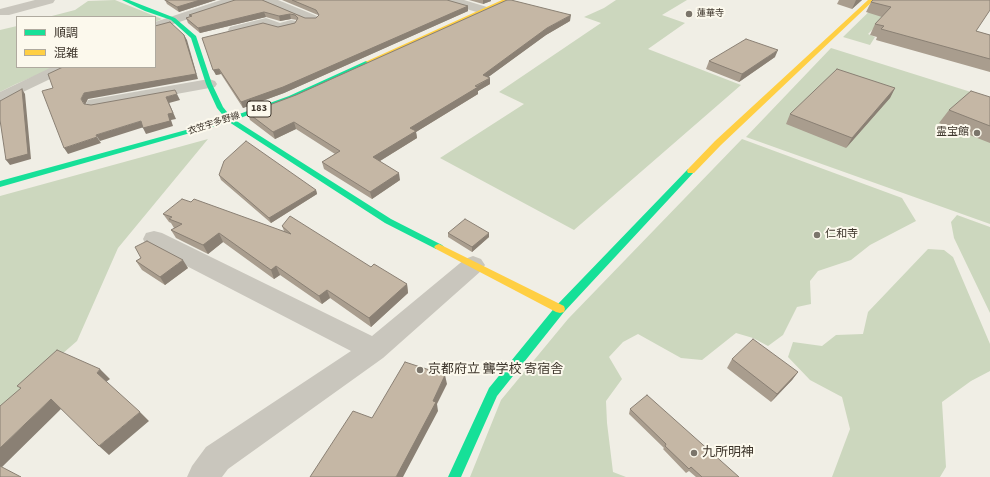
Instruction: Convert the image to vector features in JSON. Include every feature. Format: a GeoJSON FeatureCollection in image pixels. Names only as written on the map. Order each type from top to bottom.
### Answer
{"type":"FeatureCollection","features":[{"type":"Feature","properties":{"kind":"street"},"geometry":{"type":"LineString","coordinates":[[13,22],[2,9],[49,0]]}},
{"type":"Feature","properties":{"kind":"street"},"geometry":{"type":"LineString","coordinates":[[125,0],[146,10],[173,19],[188,30],[195,40],[209,84],[220,108],[230,120],[388,221],[560,309]]}},
{"type":"Feature","properties":{"kind":"street"},"geometry":{"type":"LineString","coordinates":[[156,26],[233,0]]}},
{"type":"Feature","properties":{"kind":"street"},"geometry":{"type":"LineString","coordinates":[[267,0],[312,19]]}},
{"type":"Feature","properties":{"kind":"street"},"geometry":{"type":"LineString","coordinates":[[451,0],[483,10]]}},
{"type":"Feature","properties":{"kind":"street","name":"衣笠宇多野線"},"geometry":{"type":"LineString","coordinates":[[0,184],[230,120],[291,97],[506,0]]}},
{"type":"Feature","properties":{"kind":"street"},"geometry":{"type":"LineString","coordinates":[[454,477],[493,392],[560,309],[718,143],[871,0]]}},
{"type":"Feature","properties":{"kind":"street"},"geometry":{"type":"LineString","coordinates":[[223,33],[266,22],[279,27],[291,24]]}},
{"type":"Feature","properties":{"kind":"street"},"geometry":{"type":"LineString","coordinates":[[195,40],[209,37]]}},
{"type":"Feature","properties":{"kind":"street"},"geometry":{"type":"LineString","coordinates":[[0,98],[62,68]]}},
{"type":"Feature","properties":{"kind":"street"},"geometry":{"type":"LineString","coordinates":[[94,104],[209,84]]}},
{"type":"Feature","properties":{"kind":"street"},"geometry":{"type":"LineString","coordinates":[[154,239],[374,350]]}},
{"type":"Feature","properties":{"kind":"street"},"geometry":{"type":"LineString","coordinates":[[203,477],[217,458],[374,350],[473,265]]}},
{"type":"Feature","properties":{"kind":"green space"},"geometry":{"type":"Polygon","coordinates":[[[115,0],[155,16],[52,16],[75,10],[88,1],[115,0]]]}},
{"type":"Feature","properties":{"kind":"green space"},"geometry":{"type":"Polygon","coordinates":[[[616,0],[687,0],[662,15],[685,23],[648,49],[741,85],[574,230],[440,158],[524,104],[499,92],[601,23],[584,17],[604,8],[616,0]]]}},
{"type":"Feature","properties":{"kind":"green space"},"geometry":{"type":"Polygon","coordinates":[[[881,0],[883,19],[868,34],[875,37],[870,45],[843,37],[881,0]]]}},
{"type":"Feature","properties":{"kind":"green space"},"geometry":{"type":"Polygon","coordinates":[[[156,17],[162,19],[156,22],[156,17]]]}},
{"type":"Feature","properties":{"kind":"green space"},"geometry":{"type":"Polygon","coordinates":[[[16,26],[16,68],[54,68],[0,92],[0,30],[16,26]]]}},
{"type":"Feature","properties":{"kind":"green space"},"geometry":{"type":"Polygon","coordinates":[[[831,48],[990,98],[990,224],[746,137],[831,48]]]}},
{"type":"Feature","properties":{"kind":"green space"},"geometry":{"type":"Polygon","coordinates":[[[208,139],[118,248],[77,341],[0,408],[0,196],[208,139]]]}},
{"type":"Feature","properties":{"kind":"green space"},"geometry":{"type":"Polygon","coordinates":[[[742,139],[902,198],[916,221],[870,245],[851,260],[818,271],[810,281],[811,304],[797,307],[783,335],[768,346],[753,338],[736,333],[702,360],[681,358],[638,334],[623,342],[609,357],[622,379],[606,401],[613,472],[626,477],[470,477],[501,400],[568,319],[742,139]]]}},
{"type":"Feature","properties":{"kind":"green space"},"geometry":{"type":"Polygon","coordinates":[[[957,215],[990,227],[990,313],[954,238],[951,222],[957,215]]]}},
{"type":"Feature","properties":{"kind":"green space"},"geometry":{"type":"Polygon","coordinates":[[[928,249],[944,250],[953,257],[990,344],[990,371],[971,381],[942,402],[946,467],[940,477],[832,477],[850,429],[842,397],[810,380],[788,357],[793,342],[822,346],[836,335],[863,334],[868,312],[928,249]]]}},
{"type":"Feature","properties":{"kind":"building"},"geometry":{"type":"Polygon","coordinates":[[[165,0],[200,0],[177,7],[165,0]]]}},
{"type":"Feature","properties":{"kind":"building"},"geometry":{"type":"Polygon","coordinates":[[[235,0],[262,0],[305,18],[316,18],[319,15],[316,10],[292,0],[447,0],[468,6],[283,87],[241,102],[219,69],[213,70],[202,38],[263,23],[278,27],[295,23],[298,18],[295,15],[290,14],[279,16],[264,12],[198,28],[186,18],[192,16],[189,15],[235,0]]]}},
{"type":"Feature","properties":{"kind":"building"},"geometry":{"type":"Polygon","coordinates":[[[507,0],[571,15],[547,28],[483,75],[490,78],[475,86],[478,87],[410,128],[416,131],[373,157],[399,173],[370,192],[322,162],[340,151],[294,122],[273,132],[248,113],[296,95],[507,0]]]}},
{"type":"Feature","properties":{"kind":"building"},"geometry":{"type":"Polygon","coordinates":[[[873,0],[990,0],[990,10],[976,31],[990,35],[990,59],[881,29],[884,26],[875,24],[891,7],[871,2],[873,0]]]}},
{"type":"Feature","properties":{"kind":"building"},"geometry":{"type":"Polygon","coordinates":[[[170,22],[184,35],[196,74],[84,93],[81,99],[84,104],[91,105],[175,90],[177,94],[166,97],[173,113],[168,114],[170,121],[143,128],[141,121],[96,135],[97,137],[64,148],[42,91],[53,88],[48,74],[61,68],[156,68],[156,26],[170,22]]]}},
{"type":"Feature","properties":{"kind":"building"},"geometry":{"type":"Polygon","coordinates":[[[746,39],[778,50],[742,74],[709,61],[746,39]]]}},
{"type":"Feature","properties":{"kind":"building"},"geometry":{"type":"Polygon","coordinates":[[[837,69],[895,88],[852,138],[790,114],[837,69]]]}},
{"type":"Feature","properties":{"kind":"building"},"geometry":{"type":"Polygon","coordinates":[[[22,89],[28,154],[6,160],[0,120],[0,101],[22,89]]]}},
{"type":"Feature","properties":{"kind":"building"},"geometry":{"type":"Polygon","coordinates":[[[971,91],[990,97],[990,126],[949,110],[971,91]]]}},
{"type":"Feature","properties":{"kind":"building"},"geometry":{"type":"Polygon","coordinates":[[[246,141],[316,190],[269,218],[219,175],[224,161],[246,141]]]}},
{"type":"Feature","properties":{"kind":"building"},"geometry":{"type":"Polygon","coordinates":[[[182,199],[191,202],[194,199],[291,234],[282,226],[290,216],[371,267],[374,264],[407,284],[369,318],[327,290],[319,296],[276,266],[271,270],[219,233],[203,245],[171,230],[182,224],[169,219],[172,217],[163,214],[182,199]]]}},
{"type":"Feature","properties":{"kind":"building"},"geometry":{"type":"Polygon","coordinates":[[[465,219],[489,233],[472,247],[448,233],[465,219]]]}},
{"type":"Feature","properties":{"kind":"building"},"geometry":{"type":"Polygon","coordinates":[[[147,241],[183,260],[160,277],[136,261],[141,258],[135,247],[147,241]]]}},
{"type":"Feature","properties":{"kind":"building"},"geometry":{"type":"Polygon","coordinates":[[[753,339],[798,372],[777,394],[732,359],[753,339]]]}},
{"type":"Feature","properties":{"kind":"building"},"geometry":{"type":"Polygon","coordinates":[[[57,350],[100,369],[97,373],[140,412],[99,446],[51,399],[0,448],[0,406],[21,388],[17,386],[57,350]]]}},
{"type":"Feature","properties":{"kind":"building"},"geometry":{"type":"Polygon","coordinates":[[[405,362],[445,375],[433,401],[436,402],[396,477],[310,477],[353,411],[372,418],[405,362]]]}},
{"type":"Feature","properties":{"kind":"building"},"geometry":{"type":"Polygon","coordinates":[[[647,395],[739,477],[702,477],[691,467],[689,469],[630,409],[647,395]]]}},
{"type":"Feature","properties":{"kind":"building"},"geometry":{"type":"Polygon","coordinates":[[[0,466],[21,477],[0,477],[0,466]]]}},
{"type":"Feature","properties":{"kind":"traffic: fast"},"geometry":{"type":"LineString","coordinates":[[125,0],[147,10],[173,19],[194,37],[209,84],[220,108],[230,120],[388,221],[439,247]]}},
{"type":"Feature","properties":{"kind":"traffic: fast"},"geometry":{"type":"LineString","coordinates":[[0,184],[230,120],[291,97],[368,62]]}},
{"type":"Feature","properties":{"kind":"traffic: fast"},"geometry":{"type":"LineString","coordinates":[[454,477],[493,392],[560,309],[691,171]]}},
{"type":"Feature","properties":{"kind":"traffic: slow"},"geometry":{"type":"LineString","coordinates":[[368,62],[506,0]]}},
{"type":"Feature","properties":{"kind":"traffic: slow"},"geometry":{"type":"LineString","coordinates":[[691,171],[718,143],[871,0]]}},
{"type":"Feature","properties":{"kind":"traffic: slow"},"geometry":{"type":"LineString","coordinates":[[439,247],[560,309]]}},
{"type":"Feature","properties":{"kind":"place","name":"蓮華寺"},"geometry":{"type":"Point","coordinates":[689,14]}},
{"type":"Feature","properties":{"kind":"place","name":"霊宝館"},"geometry":{"type":"Point","coordinates":[977,133]}},
{"type":"Feature","properties":{"kind":"place","name":"仁和寺"},"geometry":{"type":"Point","coordinates":[817,235]}},
{"type":"Feature","properties":{"kind":"place","name":"京都府立 聾学校 寄宿舎"},"geometry":{"type":"Point","coordinates":[420,370]}},
{"type":"Feature","properties":{"kind":"place","name":"九所明神"},"geometry":{"type":"Point","coordinates":[694,453]}}]}
